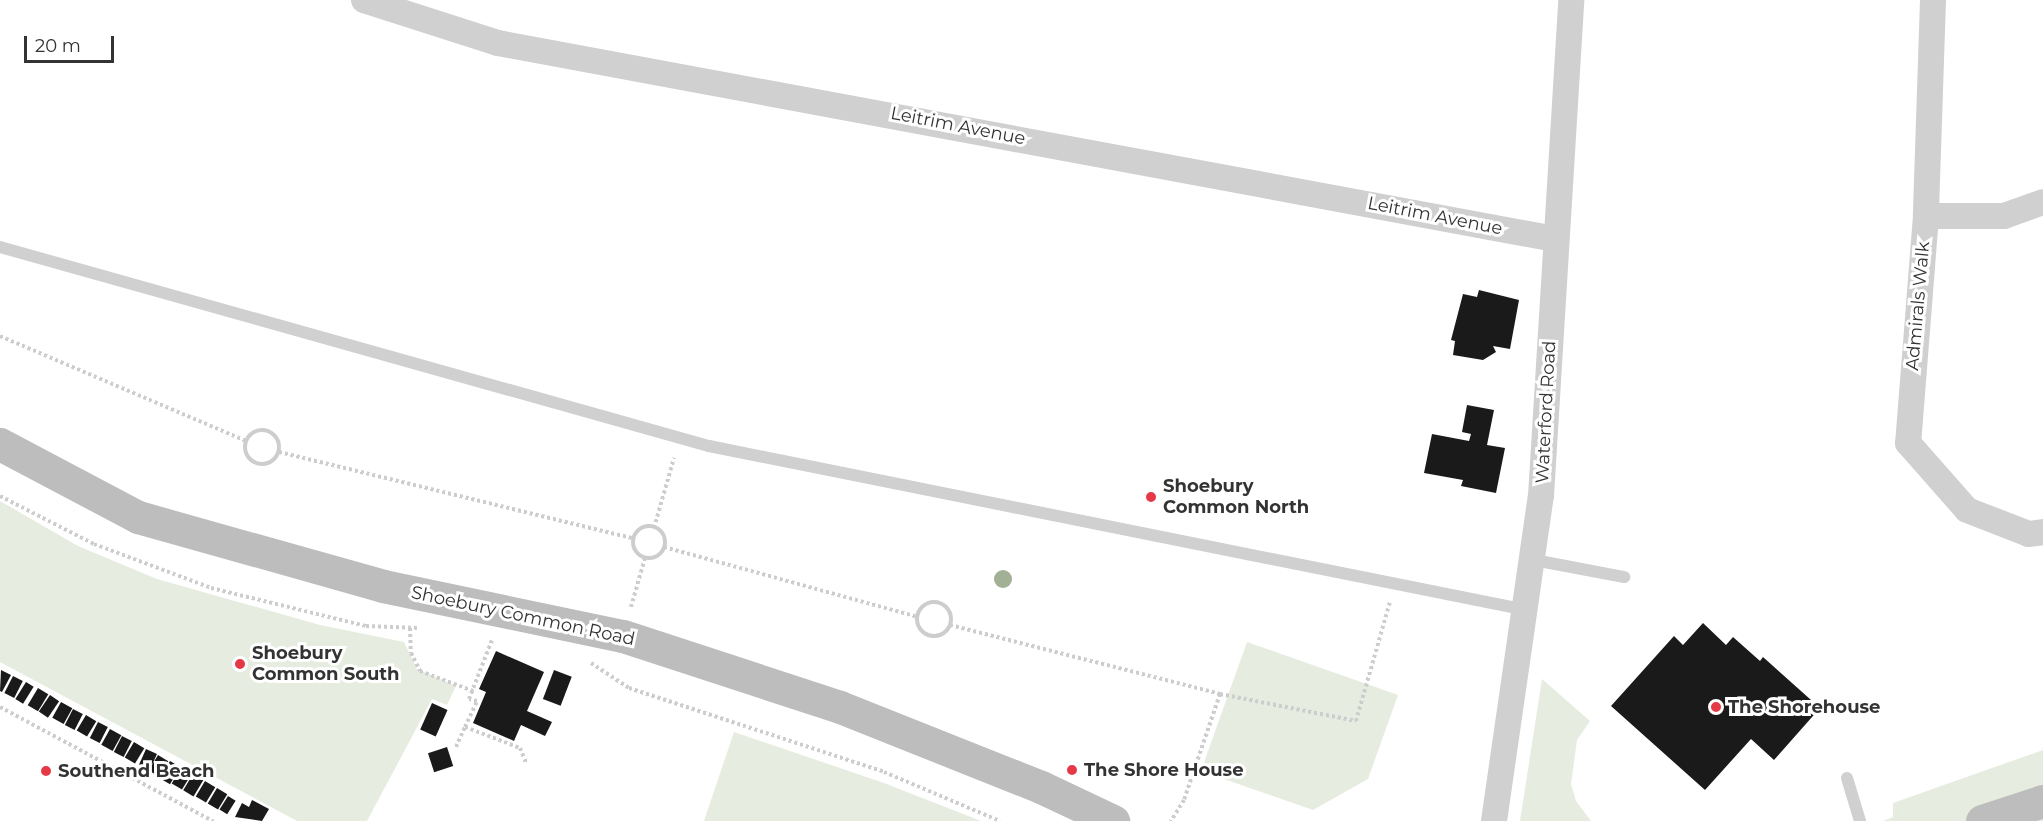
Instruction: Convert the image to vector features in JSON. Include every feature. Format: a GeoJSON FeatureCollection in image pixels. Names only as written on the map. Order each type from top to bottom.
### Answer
{"type":"FeatureCollection","features":[{"type":"Feature","properties":{"kind":"main road","name":"Shoebury Common Road"},"geometry":{"type":"LineString","coordinates":[[0,444],[138,517],[246,551],[383,586],[623,636],[840,707],[1041,787],[1113,821]]}},
{"type":"Feature","properties":{"kind":"main road"},"geometry":{"type":"LineString","coordinates":[[1982,821],[2043,801]]}},
{"type":"Feature","properties":{"kind":"street","name":"Leitrim Avenue"},"geometry":{"type":"LineString","coordinates":[[364,0],[498,43],[1555,239]]}},
{"type":"Feature","properties":{"kind":"street","name":"Waterford Road"},"geometry":{"type":"LineString","coordinates":[[1494,821],[1533,560],[1571,0]]}},
{"type":"Feature","properties":{"kind":"street","name":"Admirals Walk"},"geometry":{"type":"LineString","coordinates":[[1933,0],[1926,216],[1908,443],[1967,510],[2029,534],[2043,532]]}},
{"type":"Feature","properties":{"kind":"street"},"geometry":{"type":"LineString","coordinates":[[1926,216],[2004,216],[2043,202]]}},
{"type":"Feature","properties":{"kind":"lane"},"geometry":{"type":"LineString","coordinates":[[0,247],[680,437],[1526,610]]}},
{"type":"Feature","properties":{"kind":"lane"},"geometry":{"type":"LineString","coordinates":[[1533,560],[1624,577]]}},
{"type":"Feature","properties":{"kind":"lane"},"geometry":{"type":"LineString","coordinates":[[1847,778],[1860,821]]}},
{"type":"Feature","properties":{"kind":"path"},"geometry":{"type":"LineString","coordinates":[[0,336],[246,441]]}},
{"type":"Feature","properties":{"kind":"path"},"geometry":{"type":"LineString","coordinates":[[265,431],[278,441],[279,452],[272,461],[256,464],[246,452],[246,441],[265,431]]}},
{"type":"Feature","properties":{"kind":"path"},"geometry":{"type":"LineString","coordinates":[[654,528],[680,437]]}},
{"type":"Feature","properties":{"kind":"path"},"geometry":{"type":"LineString","coordinates":[[279,452],[633,538]]}},
{"type":"Feature","properties":{"kind":"path"},"geometry":{"type":"LineString","coordinates":[[0,496],[94,544],[211,588],[366,626],[433,628]]}},
{"type":"Feature","properties":{"kind":"path"},"geometry":{"type":"LineString","coordinates":[[633,538],[644,527],[654,528],[664,537],[664,547],[659,555],[645,558]]}},
{"type":"Feature","properties":{"kind":"path"},"geometry":{"type":"LineString","coordinates":[[633,538],[634,548],[645,558]]}},
{"type":"Feature","properties":{"kind":"path"},"geometry":{"type":"LineString","coordinates":[[664,547],[918,617]]}},
{"type":"Feature","properties":{"kind":"path"},"geometry":{"type":"LineString","coordinates":[[623,636],[645,558]]}},
{"type":"Feature","properties":{"kind":"path"},"geometry":{"type":"LineString","coordinates":[[950,625],[950,614],[939,603],[923,607],[918,617],[920,627],[933,636],[950,625],[1220,694],[1356,721],[1395,584]]}},
{"type":"Feature","properties":{"kind":"path"},"geometry":{"type":"LineString","coordinates":[[410,628],[411,653],[420,671],[472,691]]}},
{"type":"Feature","properties":{"kind":"path"},"geometry":{"type":"LineString","coordinates":[[456,747],[477,700],[470,699],[494,633]]}},
{"type":"Feature","properties":{"kind":"path"},"geometry":{"type":"LineString","coordinates":[[585,659],[628,688],[884,772],[1000,821]]}},
{"type":"Feature","properties":{"kind":"path"},"geometry":{"type":"LineString","coordinates":[[1171,821],[1184,800],[1220,694]]}},
{"type":"Feature","properties":{"kind":"path"},"geometry":{"type":"LineString","coordinates":[[0,706],[213,821]]}},
{"type":"Feature","properties":{"kind":"path"},"geometry":{"type":"LineString","coordinates":[[465,727],[520,748],[526,763]]}},
{"type":"Feature","properties":{"kind":"shaded area"},"geometry":{"type":"Polygon","coordinates":[[[0,501],[78,546],[157,579],[320,625],[404,642],[417,669],[456,686],[447,705],[432,699],[367,821],[297,821],[0,662],[0,501]]]}},
{"type":"Feature","properties":{"kind":"shaded area"},"geometry":{"type":"Polygon","coordinates":[[[1247,642],[1398,695],[1368,779],[1313,810],[1201,771],[1247,642]]]}},
{"type":"Feature","properties":{"kind":"shaded area"},"geometry":{"type":"Polygon","coordinates":[[[1542,679],[1590,721],[1577,740],[1571,784],[1576,801],[1591,821],[1520,821],[1542,679]]]}},
{"type":"Feature","properties":{"kind":"shaded area"},"geometry":{"type":"Polygon","coordinates":[[[734,732],[884,783],[981,821],[704,821],[734,732]]]}},
{"type":"Feature","properties":{"kind":"shaded area"},"geometry":{"type":"Polygon","coordinates":[[[2043,750],[2043,821],[1883,821],[1893,817],[1893,803],[2043,750]]]}},
{"type":"Feature","properties":{"kind":"building"},"geometry":{"type":"Polygon","coordinates":[[[1479,290],[1519,300],[1510,349],[1493,346],[1496,352],[1483,360],[1453,355],[1455,341],[1451,340],[1463,294],[1477,297],[1479,290]]]}},
{"type":"Feature","properties":{"kind":"building"},"geometry":{"type":"Polygon","coordinates":[[[1467,405],[1494,410],[1487,445],[1505,448],[1496,493],[1461,486],[1463,480],[1424,473],[1432,434],[1469,441],[1471,434],[1462,432],[1467,405]]]}},
{"type":"Feature","properties":{"kind":"building","name":"The Shorehouse"},"geometry":{"type":"Polygon","coordinates":[[[1703,623],[1726,645],[1733,637],[1760,661],[1763,657],[1820,708],[1774,760],[1751,739],[1705,790],[1611,706],[1674,636],[1683,645],[1703,623]]]}},
{"type":"Feature","properties":{"kind":"building"},"geometry":{"type":"Polygon","coordinates":[[[496,651],[544,672],[527,711],[552,722],[545,736],[521,725],[514,741],[473,723],[486,692],[479,689],[496,651]]]}},
{"type":"Feature","properties":{"kind":"building"},"geometry":{"type":"Polygon","coordinates":[[[1,670],[11,675],[2,692],[0,691],[1,670]]]}},
{"type":"Feature","properties":{"kind":"building"},"geometry":{"type":"Polygon","coordinates":[[[554,670],[572,677],[561,706],[543,699],[554,670]]]}},
{"type":"Feature","properties":{"kind":"building"},"geometry":{"type":"Polygon","coordinates":[[[13,676],[23,681],[14,698],[4,693],[13,676]]]}},
{"type":"Feature","properties":{"kind":"building"},"geometry":{"type":"Polygon","coordinates":[[[26,682],[34,687],[23,704],[15,699],[26,682]]]}},
{"type":"Feature","properties":{"kind":"building"},"geometry":{"type":"Polygon","coordinates":[[[38,688],[48,694],[38,711],[28,705],[38,688]]]}},
{"type":"Feature","properties":{"kind":"building"},"geometry":{"type":"Polygon","coordinates":[[[50,695],[59,701],[48,718],[39,712],[50,695]]]}},
{"type":"Feature","properties":{"kind":"building"},"geometry":{"type":"Polygon","coordinates":[[[61,702],[72,708],[64,724],[52,718],[61,702]]]}},
{"type":"Feature","properties":{"kind":"building"},"geometry":{"type":"Polygon","coordinates":[[[432,703],[448,710],[436,736],[420,729],[432,703]]]}},
{"type":"Feature","properties":{"kind":"building"},"geometry":{"type":"Polygon","coordinates":[[[73,709],[83,714],[75,730],[65,725],[73,709]]]}},
{"type":"Feature","properties":{"kind":"building"},"geometry":{"type":"Polygon","coordinates":[[[86,715],[96,721],[87,737],[77,730],[86,715]]]}},
{"type":"Feature","properties":{"kind":"building"},"geometry":{"type":"Polygon","coordinates":[[[98,722],[108,727],[100,743],[90,738],[98,722]]]}},
{"type":"Feature","properties":{"kind":"building"},"geometry":{"type":"Polygon","coordinates":[[[110,729],[121,735],[113,751],[101,745],[110,729]]]}},
{"type":"Feature","properties":{"kind":"building"},"geometry":{"type":"Polygon","coordinates":[[[122,736],[132,741],[124,757],[114,752],[122,736]]]}},
{"type":"Feature","properties":{"kind":"building"},"geometry":{"type":"Polygon","coordinates":[[[134,742],[144,748],[135,764],[125,757],[134,742]]]}},
{"type":"Feature","properties":{"kind":"building"},"geometry":{"type":"Polygon","coordinates":[[[447,747],[453,766],[434,772],[428,753],[447,747]]]}},
{"type":"Feature","properties":{"kind":"building"},"geometry":{"type":"Polygon","coordinates":[[[146,749],[157,754],[150,769],[139,765],[146,749]]]}},
{"type":"Feature","properties":{"kind":"building"},"geometry":{"type":"Polygon","coordinates":[[[158,755],[168,761],[159,777],[149,770],[158,755]]]}},
{"type":"Feature","properties":{"kind":"building"},"geometry":{"type":"Polygon","coordinates":[[[170,761],[180,767],[170,784],[160,778],[170,761]]]}},
{"type":"Feature","properties":{"kind":"building"},"geometry":{"type":"Polygon","coordinates":[[[181,768],[191,774],[182,790],[172,783],[181,768]]]}},
{"type":"Feature","properties":{"kind":"building"},"geometry":{"type":"Polygon","coordinates":[[[193,774],[203,780],[194,796],[183,790],[193,774]]]}},
{"type":"Feature","properties":{"kind":"building"},"geometry":{"type":"Polygon","coordinates":[[[205,781],[215,787],[206,803],[196,796],[205,781]]]}},
{"type":"Feature","properties":{"kind":"building"},"geometry":{"type":"Polygon","coordinates":[[[217,788],[227,794],[218,810],[208,803],[217,788]]]}},
{"type":"Feature","properties":{"kind":"building"},"geometry":{"type":"Polygon","coordinates":[[[228,796],[236,801],[227,814],[220,810],[228,796]]]}},
{"type":"Feature","properties":{"kind":"building"},"geometry":{"type":"Polygon","coordinates":[[[252,800],[269,809],[262,821],[235,817],[242,803],[249,807],[252,800]]]}},
{"type":"Feature","properties":{"kind":"place","name":"Shoebury Common North"},"geometry":{"type":"Point","coordinates":[1151,497]}},
{"type":"Feature","properties":{"kind":"place","name":"Shoebury Common South"},"geometry":{"type":"Point","coordinates":[240,664]}},
{"type":"Feature","properties":{"kind":"place","name":"The Shorehouse"},"geometry":{"type":"Point","coordinates":[1716,707]}},
{"type":"Feature","properties":{"kind":"place","name":"The Shore House"},"geometry":{"type":"Point","coordinates":[1072,770]}},
{"type":"Feature","properties":{"kind":"place","name":"Southend Beach"},"geometry":{"type":"Point","coordinates":[46,771]}}]}
